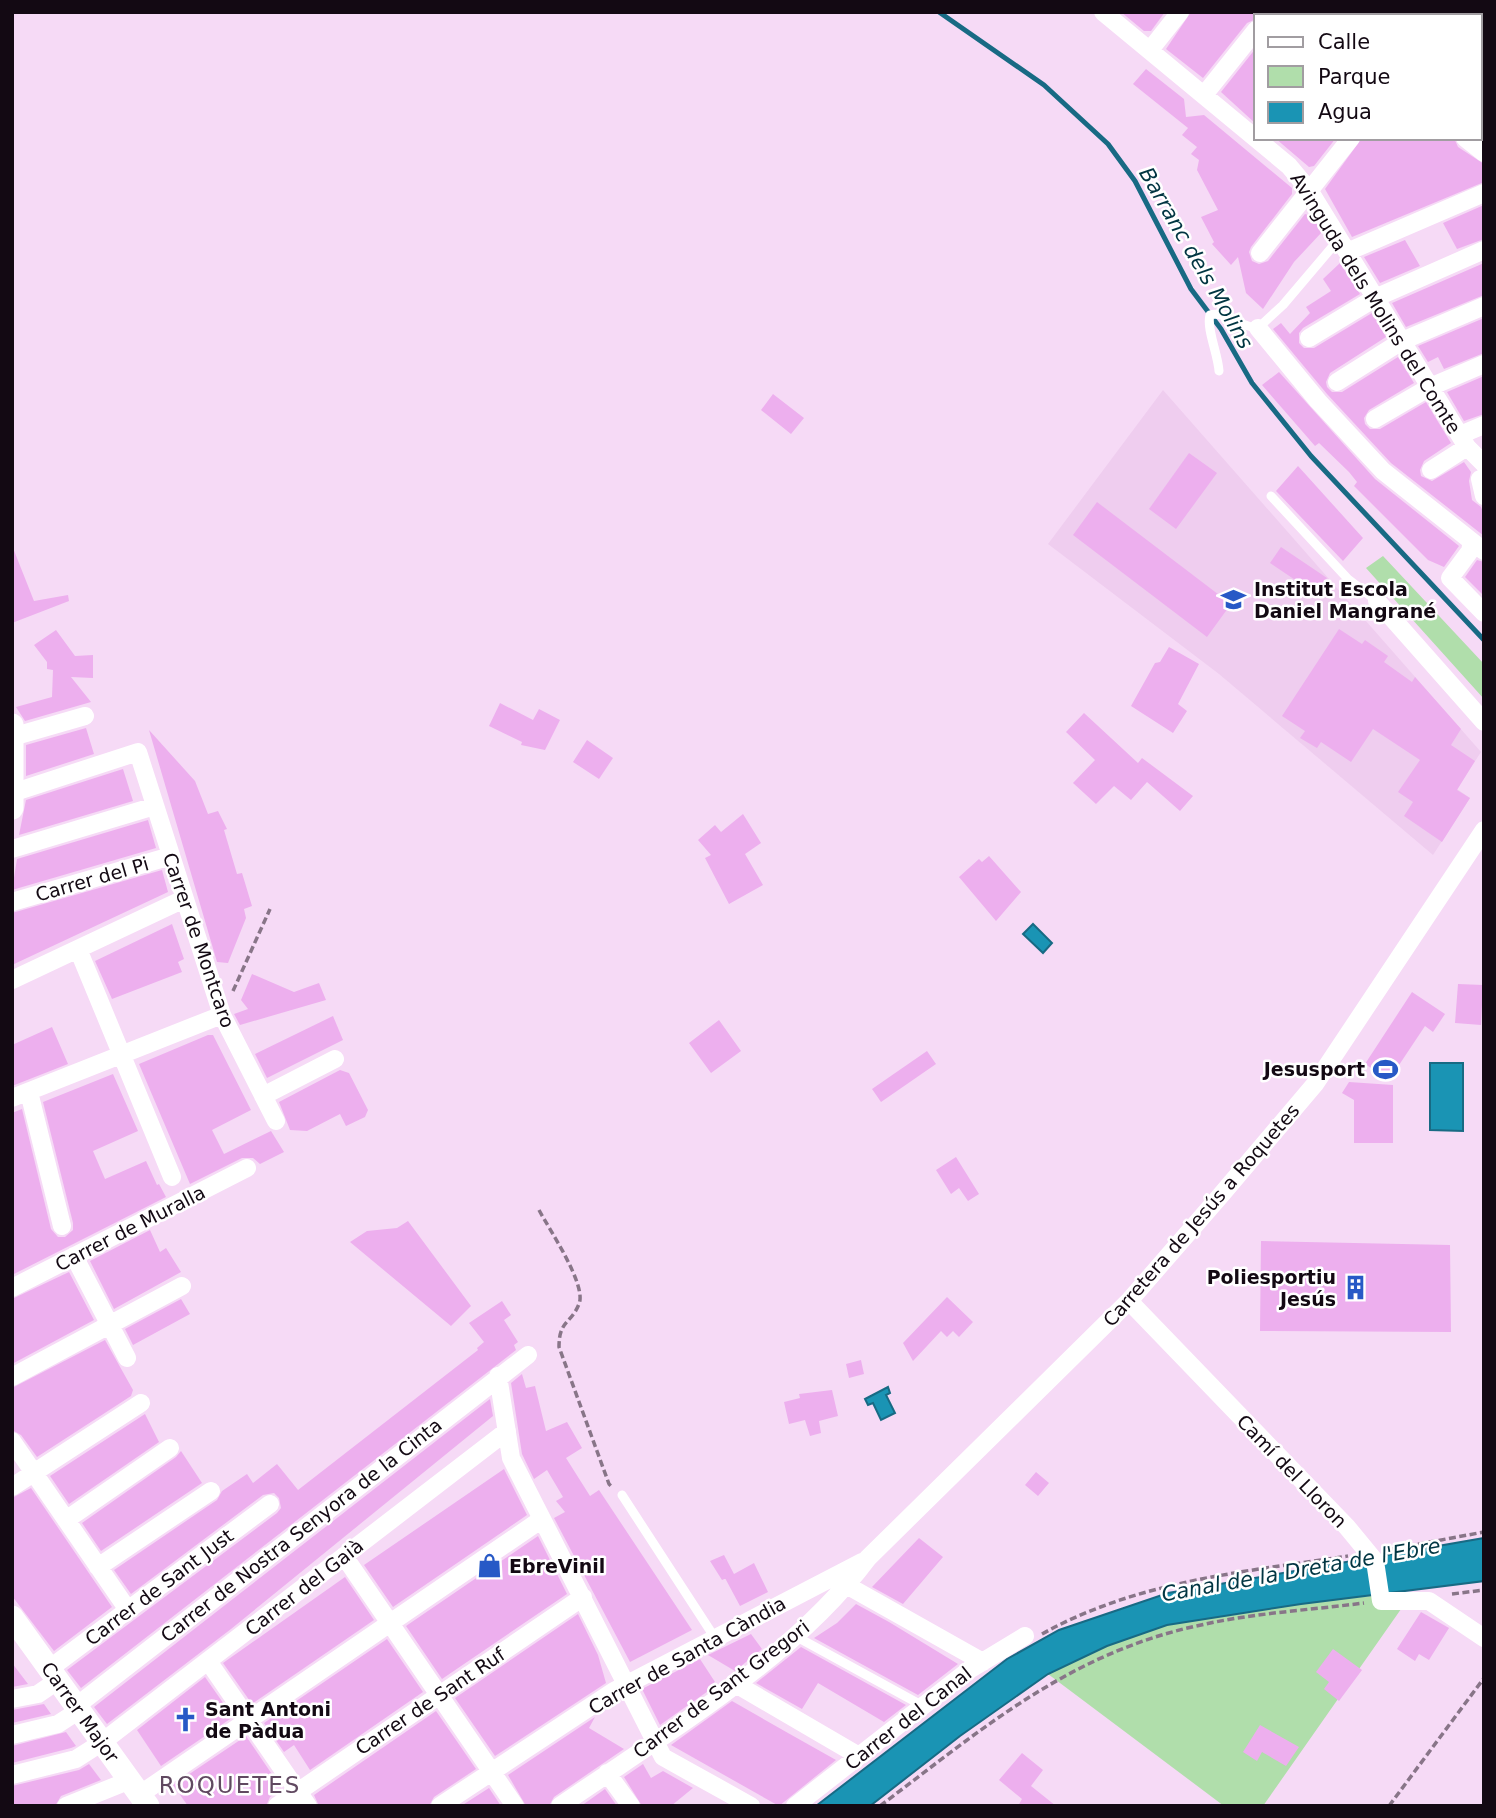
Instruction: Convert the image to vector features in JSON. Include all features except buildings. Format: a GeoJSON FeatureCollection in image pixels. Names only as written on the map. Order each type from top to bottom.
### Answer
{"type":"FeatureCollection","features":[{"type":"Feature","properties":{"kind":"street","name":"Avinguda dels Molins del Comte"},"geometry":{"type":"LineString","coordinates":[[1103,12],[1254,136]]}},
{"type":"Feature","properties":{"kind":"street"},"geometry":{"type":"LineString","coordinates":[[1150,50],[1180,12]]}},
{"type":"Feature","properties":{"kind":"street"},"geometry":{"type":"LineString","coordinates":[[1204,95],[1254,32]]}},
{"type":"Feature","properties":{"kind":"street","name":"Avinguda dels Molins del Comte"},"geometry":{"type":"LineString","coordinates":[[1259,140],[1289,166],[1309,190],[1463,441],[1483,480]]}},
{"type":"Feature","properties":{"kind":"street"},"geometry":{"type":"LineString","coordinates":[[1260,253],[1349,140]]}},
{"type":"Feature","properties":{"kind":"street"},"geometry":{"type":"LineString","coordinates":[[1468,140],[1484,153]]}},
{"type":"Feature","properties":{"kind":"street"},"geometry":{"type":"LineString","coordinates":[[1343,246],[1484,192]]}},
{"type":"Feature","properties":{"kind":"street"},"geometry":{"type":"LineString","coordinates":[[1309,338],[1375,298],[1484,250]]}},
{"type":"Feature","properties":{"kind":"street"},"geometry":{"type":"LineString","coordinates":[[1337,382],[1402,341],[1484,306]]}},
{"type":"Feature","properties":{"kind":"street"},"geometry":{"type":"LineString","coordinates":[[1258,328],[1318,401],[1383,471],[1478,546],[1470,551],[1450,578],[1484,612]]}},
{"type":"Feature","properties":{"kind":"street"},"geometry":{"type":"LineString","coordinates":[[1375,419],[1430,387],[1484,364]]}},
{"type":"Feature","properties":{"kind":"street"},"geometry":{"type":"LineString","coordinates":[[1431,470],[1484,425]]}},
{"type":"Feature","properties":{"kind":"street"},"geometry":{"type":"LineString","coordinates":[[1377,601],[1484,722]]}},
{"type":"Feature","properties":{"kind":"street"},"geometry":{"type":"LineString","coordinates":[[12,737],[85,716]]}},
{"type":"Feature","properties":{"kind":"street"},"geometry":{"type":"LineString","coordinates":[[12,725],[13,798]]}},
{"type":"Feature","properties":{"kind":"street","name":"Carrer de Montcaro"},"geometry":{"type":"LineString","coordinates":[[13,798],[138,752],[222,1015],[276,1121]]}},
{"type":"Feature","properties":{"kind":"street"},"geometry":{"type":"LineString","coordinates":[[12,849],[155,806]]}},
{"type":"Feature","properties":{"kind":"street","name":"Carretera de Jesús a Roquetes"},"geometry":{"type":"LineString","coordinates":[[868,1558],[1129,1301],[1315,1084],[1484,830]]}},
{"type":"Feature","properties":{"kind":"street","name":"Carrer del Pi"},"geometry":{"type":"LineString","coordinates":[[12,902],[171,856]]}},
{"type":"Feature","properties":{"kind":"street"},"geometry":{"type":"LineString","coordinates":[[12,980],[184,899]]}},
{"type":"Feature","properties":{"kind":"street"},"geometry":{"type":"LineString","coordinates":[[78,949],[172,1177]]}},
{"type":"Feature","properties":{"kind":"street"},"geometry":{"type":"LineString","coordinates":[[62,1226],[20,1095],[222,1015]]}},
{"type":"Feature","properties":{"kind":"street"},"geometry":{"type":"LineString","coordinates":[[263,1096],[335,1059]]}},
{"type":"Feature","properties":{"kind":"street","name":"Carrer de Muralla"},"geometry":{"type":"LineString","coordinates":[[12,1288],[247,1168]]}},
{"type":"Feature","properties":{"kind":"street"},"geometry":{"type":"LineString","coordinates":[[74,1256],[127,1358]]}},
{"type":"Feature","properties":{"kind":"street"},"geometry":{"type":"LineString","coordinates":[[12,1377],[182,1286]]}},
{"type":"Feature","properties":{"kind":"street","name":"Camí del Lloron"},"geometry":{"type":"LineString","coordinates":[[1129,1301],[1348,1527],[1372,1557]]}},
{"type":"Feature","properties":{"kind":"street","name":"Carrer de Nostra Senyora de la Cinta"},"geometry":{"type":"LineString","coordinates":[[12,1735],[58,1724],[528,1355]]}},
{"type":"Feature","properties":{"kind":"street"},"geometry":{"type":"LineString","coordinates":[[498,1376],[511,1458],[663,1757],[751,1806]]}},
{"type":"Feature","properties":{"kind":"street"},"geometry":{"type":"LineString","coordinates":[[12,1487],[141,1403]]}},
{"type":"Feature","properties":{"kind":"street","name":"Carrer del Gaià"},"geometry":{"type":"LineString","coordinates":[[12,1775],[76,1759],[101,1744],[507,1431]]}},
{"type":"Feature","properties":{"kind":"street"},"geometry":{"type":"LineString","coordinates":[[12,1441],[128,1611]]}},
{"type":"Feature","properties":{"kind":"street"},"geometry":{"type":"LineString","coordinates":[[66,1520],[170,1447]]}},
{"type":"Feature","properties":{"kind":"street"},"geometry":{"type":"LineString","coordinates":[[98,1567],[211,1492]]}},
{"type":"Feature","properties":{"kind":"street","name":"Carrer de Sant Just"},"geometry":{"type":"LineString","coordinates":[[12,1699],[38,1695],[53,1675],[128,1611],[270,1504]]}},
{"type":"Feature","properties":{"kind":"street"},"geometry":{"type":"LineString","coordinates":[[71,1805],[141,1798],[542,1519]]}},
{"type":"Feature","properties":{"kind":"street"},"geometry":{"type":"LineString","coordinates":[[344,1556],[515,1806]]}},
{"type":"Feature","properties":{"kind":"street"},"geometry":{"type":"LineString","coordinates":[[1372,1557],[1381,1601],[1429,1601],[1484,1638]]}},
{"type":"Feature","properties":{"kind":"street","name":"Carrer de Sant Gregori"},"geometry":{"type":"LineString","coordinates":[[560,1806],[797,1637],[848,1586],[868,1558]]}},
{"type":"Feature","properties":{"kind":"street","name":"Carrer de Santa Càndia"},"geometry":{"type":"LineString","coordinates":[[440,1806],[628,1684],[868,1558]]}},
{"type":"Feature","properties":{"kind":"street"},"geometry":{"type":"LineString","coordinates":[[848,1586],[983,1662]]}},
{"type":"Feature","properties":{"kind":"street","name":"Carrer de Sant Ruf"},"geometry":{"type":"LineString","coordinates":[[277,1806],[303,1798],[440,1695],[583,1597]]}},
{"type":"Feature","properties":{"kind":"street","name":"Carrer Major"},"geometry":{"type":"LineString","coordinates":[[12,1618],[141,1798]]}},
{"type":"Feature","properties":{"kind":"street","name":"Carrer del Canal"},"geometry":{"type":"LineString","coordinates":[[795,1806],[983,1662],[1028,1638]]}},
{"type":"Feature","properties":{"kind":"street"},"geometry":{"type":"LineString","coordinates":[[208,1661],[303,1798]]}},
{"type":"Feature","properties":{"kind":"street"},"geometry":{"type":"LineString","coordinates":[[734,1684],[859,1756]]}},
{"type":"Feature","properties":{"kind":"street"},"geometry":{"type":"LineString","coordinates":[[607,1773],[631,1806]]}},
{"type":"Feature","properties":{"kind":"lane"},"geometry":{"type":"LineString","coordinates":[[1219,371],[1217,349],[1208,324],[1210,315],[1216,313],[1245,327],[1258,328],[1343,246]]}},
{"type":"Feature","properties":{"kind":"lane"},"geometry":{"type":"LineString","coordinates":[[1270,496],[1348,579],[1377,601]]}},
{"type":"Feature","properties":{"kind":"lane"},"geometry":{"type":"LineString","coordinates":[[622,1495],[715,1638]]}},
{"type":"Feature","properties":{"kind":"lane"},"geometry":{"type":"LineString","coordinates":[[797,1637],[923,1706]]}},
{"type":"Feature","properties":{"kind":"path"},"geometry":{"type":"LineString","coordinates":[[222,1015],[270,909]]}},
{"type":"Feature","properties":{"kind":"path"},"geometry":{"type":"LineString","coordinates":[[539,1210],[579,1286],[579,1303],[559,1331],[559,1347],[609,1484],[622,1495]]}},
{"type":"Feature","properties":{"kind":"path"},"geometry":{"type":"LineString","coordinates":[[1028,1638],[1086,1612],[1170,1584],[1372,1557],[1484,1532]]}},
{"type":"Feature","properties":{"kind":"path"},"geometry":{"type":"LineString","coordinates":[[1444,1595],[1484,1590]]}},
{"type":"Feature","properties":{"kind":"path"},"geometry":{"type":"LineString","coordinates":[[880,1806],[996,1716],[1062,1676],[1101,1658],[1200,1625],[1381,1601]]}},
{"type":"Feature","properties":{"kind":"path"},"geometry":{"type":"LineString","coordinates":[[1389,1806],[1484,1678]]}},
{"type":"Feature","properties":{"kind":"shaded area","name":"Institut Escola Daniel Mangrané"},"geometry":{"type":"Polygon","coordinates":[[[1163,390],[1481,752],[1457,789],[1470,798],[1433,855],[1219,674],[1048,544],[1163,390]]]}},
{"type":"Feature","properties":{"kind":"green space"},"geometry":{"type":"Polygon","coordinates":[[[1383,556],[1484,664],[1484,699],[1366,568],[1383,556]]]}},
{"type":"Feature","properties":{"kind":"green space"},"geometry":{"type":"Polygon","coordinates":[[[1413,1592],[1263,1806],[1224,1806],[1048,1674],[1121,1640],[1196,1618],[1257,1608],[1413,1592]]]}},
{"type":"Feature","properties":{"kind":"water"},"geometry":{"type":"Polygon","coordinates":[[[1033,924],[1052,943],[1043,953],[1023,934],[1033,924]]]}},
{"type":"Feature","properties":{"kind":"water"},"geometry":{"type":"Polygon","coordinates":[[[1430,1063],[1463,1063],[1463,1131],[1430,1130],[1430,1063]]]}},
{"type":"Feature","properties":{"kind":"water"},"geometry":{"type":"Polygon","coordinates":[[[888,1387],[890,1393],[886,1395],[895,1413],[881,1420],[873,1403],[868,1405],[865,1399],[888,1387]]]}},
{"type":"Feature","properties":{"kind":"water","name":"Canal de la Dreta de l'Ebre"},"geometry":{"type":"Polygon","coordinates":[[[1484,1538],[1484,1581],[1301,1604],[1167,1625],[1107,1646],[1048,1674],[960,1736],[870,1806],[816,1806],[1007,1659],[1059,1630],[1168,1593],[1484,1538]]]}},
{"type":"Feature","properties":{"kind":"waterway","name":"Barranc dels Molins"},"geometry":{"type":"LineString","coordinates":[[939,12],[1044,85],[1108,144],[1135,181],[1191,289],[1221,329],[1252,383],[1311,456],[1484,640]]}},
{"type":"Feature","properties":{"kind":"place","name":"Institut Escola Daniel Mangrané"},"geometry":{"type":"Point","coordinates":[1234,600]}},
{"type":"Feature","properties":{"kind":"place","name":"Jesusport"},"geometry":{"type":"Point","coordinates":[1385,1069]}},
{"type":"Feature","properties":{"kind":"place","name":"Poliesportiu Jesús"},"geometry":{"type":"Point","coordinates":[1356,1288]}},
{"type":"Feature","properties":{"kind":"place","name":"EbreVinil"},"geometry":{"type":"Point","coordinates":[489,1566]}},
{"type":"Feature","properties":{"kind":"place","name":"Sant Antoni de Pàdua"},"geometry":{"type":"Point","coordinates":[185,1720]}},
{"type":"Feature","properties":{"kind":"district","name":"ROQUETES"},"geometry":{"type":"Point","coordinates":[230,1785]}}]}
